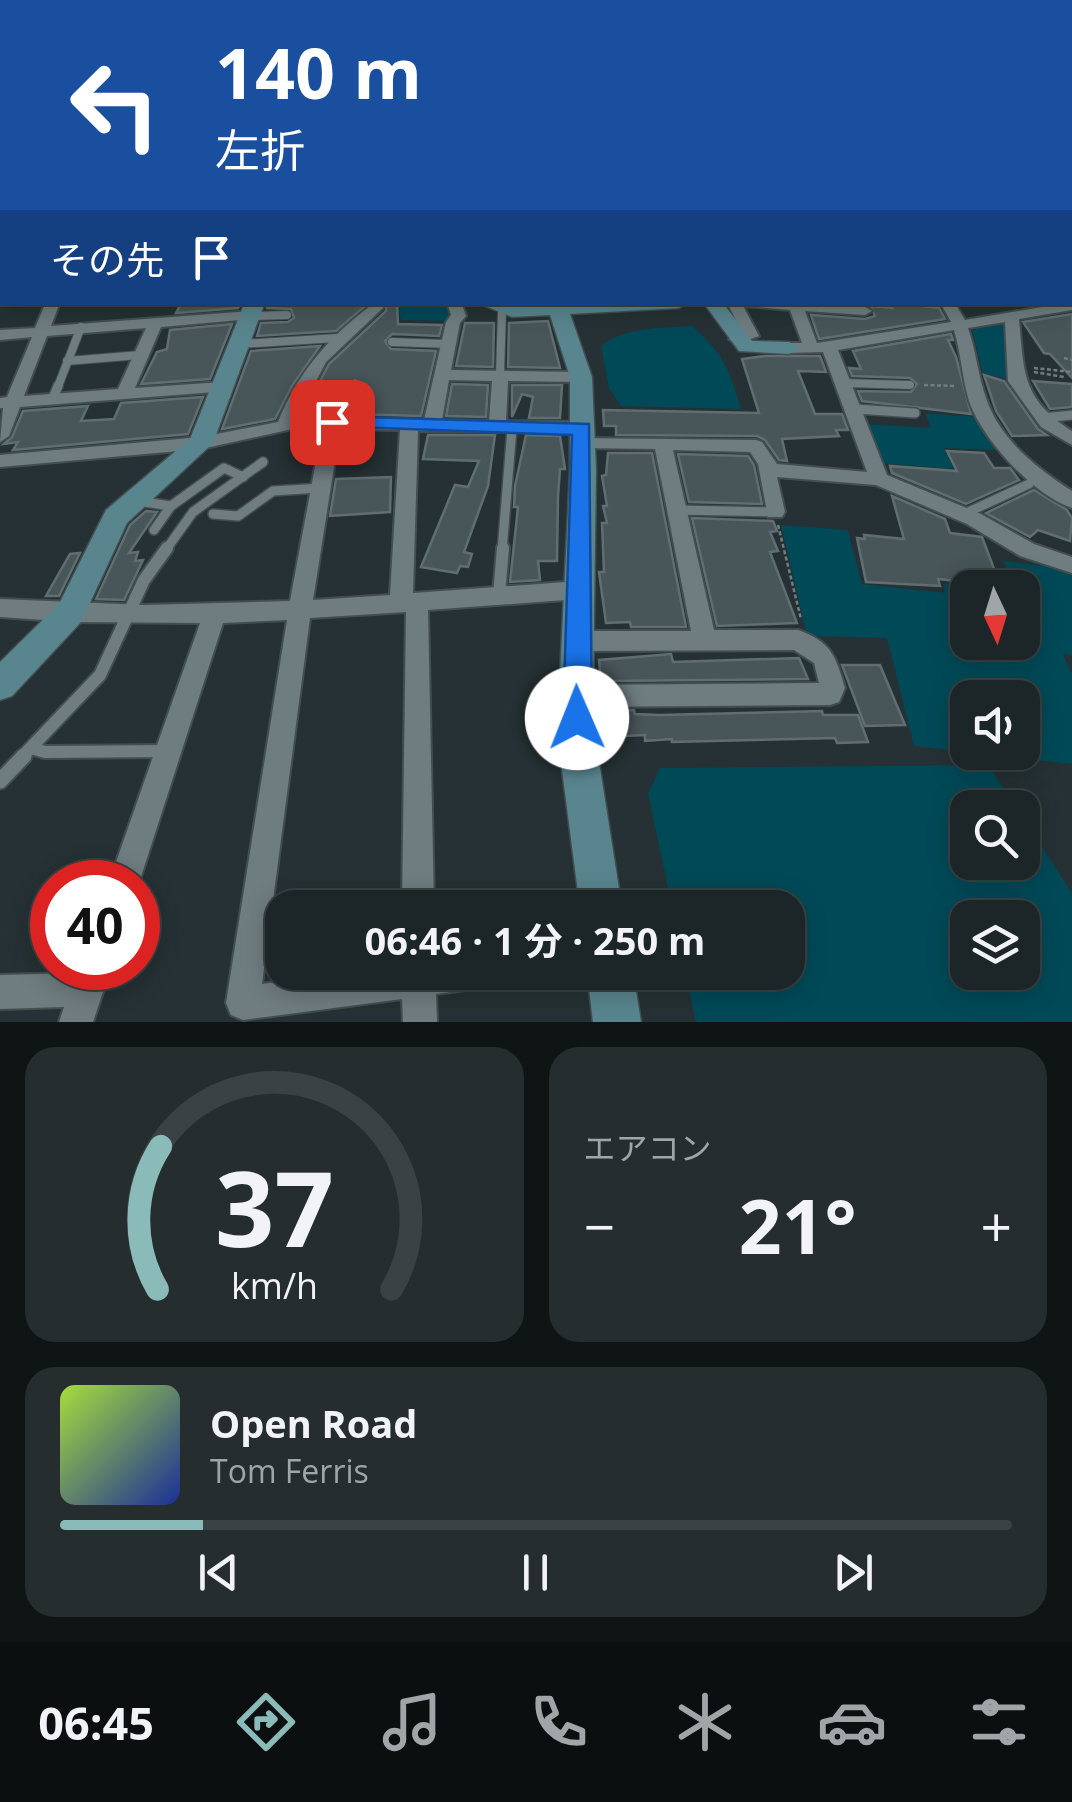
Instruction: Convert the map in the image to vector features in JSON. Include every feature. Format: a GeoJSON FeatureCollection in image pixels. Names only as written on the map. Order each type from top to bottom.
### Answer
{"type":"FeatureCollection","features":[{"type":"Feature","properties":{"kind":"street"},"geometry":{"type":"LineString","coordinates":[[0,436],[7,403],[44,330],[52,305]]}},
{"type":"Feature","properties":{"kind":"street"},"geometry":{"type":"LineString","coordinates":[[285,425],[302,382],[336,338],[375,305]]}},
{"type":"Feature","properties":{"kind":"street"},"geometry":{"type":"LineString","coordinates":[[432,425],[452,322],[459,316],[455,305]]}},
{"type":"Feature","properties":{"kind":"street"},"geometry":{"type":"LineString","coordinates":[[493,306],[558,309],[627,305]]}},
{"type":"Feature","properties":{"kind":"street"},"geometry":{"type":"LineString","coordinates":[[714,305],[737,339],[750,348],[809,348],[878,337],[950,309],[1012,318],[1062,309]]}},
{"type":"Feature","properties":{"kind":"street"},"geometry":{"type":"LineString","coordinates":[[736,305],[751,336],[737,339]]}},
{"type":"Feature","properties":{"kind":"street"},"geometry":{"type":"LineString","coordinates":[[782,305],[863,307],[878,337]]}},
{"type":"Feature","properties":{"kind":"street"},"geometry":{"type":"LineString","coordinates":[[796,306],[809,348],[846,383],[879,479]]}},
{"type":"Feature","properties":{"kind":"street"},"geometry":{"type":"LineString","coordinates":[[558,309],[577,355],[581,377],[576,696],[582,774],[598,890]]}},
{"type":"Feature","properties":{"kind":"street"},"geometry":{"type":"LineString","coordinates":[[950,309],[983,412],[1020,464],[1072,501]]}},
{"type":"Feature","properties":{"kind":"street"},"geometry":{"type":"LineString","coordinates":[[0,335],[166,315],[252,311],[200,443],[116,517],[70,614],[0,684]]}},
{"type":"Feature","properties":{"kind":"street"},"geometry":{"type":"LineString","coordinates":[[125,392],[140,356],[166,315]]}},
{"type":"Feature","properties":{"kind":"street"},"geometry":{"type":"LineString","coordinates":[[1012,318],[1016,380],[1043,418],[1072,439]]}},
{"type":"Feature","properties":{"kind":"street"},"geometry":{"type":"LineString","coordinates":[[442,375],[581,377]]}},
{"type":"Feature","properties":{"kind":"street"},"geometry":{"type":"LineString","coordinates":[[500,375],[504,428]]}},
{"type":"Feature","properties":{"kind":"street"},"geometry":{"type":"LineString","coordinates":[[7,403],[222,387]]}},
{"type":"Feature","properties":{"kind":"street"},"geometry":{"type":"LineString","coordinates":[[330,990],[243,1003],[300,611],[332,422]]}},
{"type":"Feature","properties":{"kind":"street"},"geometry":{"type":"LineString","coordinates":[[0,460],[200,443],[285,425],[332,422],[504,428],[663,444],[756,446],[766,466],[775,512]]}},
{"type":"Feature","properties":{"kind":"street"},"geometry":{"type":"LineString","coordinates":[[409,424],[409,602],[417,890]]}},
{"type":"Feature","properties":{"kind":"street"},"geometry":{"type":"LineString","coordinates":[[663,444],[706,641]]}},
{"type":"Feature","properties":{"kind":"street"},"geometry":{"type":"LineString","coordinates":[[766,466],[774,470],[879,479],[964,514],[1026,550],[1072,565]]}},
{"type":"Feature","properties":{"kind":"street"},"geometry":{"type":"LineString","coordinates":[[0,608],[70,614],[214,616],[579,590]]}},
{"type":"Feature","properties":{"kind":"street"},"geometry":{"type":"LineString","coordinates":[[131,860],[214,616]]}},
{"type":"Feature","properties":{"kind":"street"},"geometry":{"type":"LineString","coordinates":[[576,641],[798,640],[824,657],[834,688],[830,694],[576,696]]}},
{"type":"Feature","properties":{"kind":"street"},"geometry":{"type":"LineString","coordinates":[[0,992],[30,988]]}},
{"type":"Feature","properties":{"kind":"street"},"geometry":{"type":"LineString","coordinates":[[76,1022],[87,990]]}},
{"type":"Feature","properties":{"kind":"street"},"geometry":{"type":"LineString","coordinates":[[419,990],[420,1022]]}},
{"type":"Feature","properties":{"kind":"street"},"geometry":{"type":"LineString","coordinates":[[613,990],[617,1022]]}},
{"type":"Feature","properties":{"kind":"lane"},"geometry":{"type":"LineString","coordinates":[[493,306],[500,375]]}},
{"type":"Feature","properties":{"kind":"lane"},"geometry":{"type":"LineString","coordinates":[[252,311],[287,314]]}},
{"type":"Feature","properties":{"kind":"lane"},"geometry":{"type":"LineString","coordinates":[[53,398],[80,327]]}},
{"type":"Feature","properties":{"kind":"lane"},"geometry":{"type":"LineString","coordinates":[[240,344],[336,338]]}},
{"type":"Feature","properties":{"kind":"lane"},"geometry":{"type":"LineString","coordinates":[[392,342],[449,344]]}},
{"type":"Feature","properties":{"kind":"lane"},"geometry":{"type":"LineString","coordinates":[[68,361],[140,356]]}},
{"type":"Feature","properties":{"kind":"lane"},"geometry":{"type":"LineString","coordinates":[[846,383],[910,385]]}},
{"type":"Feature","properties":{"kind":"lane"},"geometry":{"type":"LineString","coordinates":[[332,422],[355,388]]}},
{"type":"Feature","properties":{"kind":"lane"},"geometry":{"type":"LineString","coordinates":[[856,409],[915,413]]}},
{"type":"Feature","properties":{"kind":"lane"},"geometry":{"type":"LineString","coordinates":[[1043,418],[1072,414]]}},
{"type":"Feature","properties":{"kind":"lane"},"geometry":{"type":"LineString","coordinates":[[499,596],[504,428]]}},
{"type":"Feature","properties":{"kind":"lane"},"geometry":{"type":"LineString","coordinates":[[0,781],[100,675],[132,615],[144,580],[193,512],[263,462]]}},
{"type":"Feature","properties":{"kind":"lane"},"geometry":{"type":"LineString","coordinates":[[154,530],[171,506],[224,468],[243,476]]}},
{"type":"Feature","properties":{"kind":"lane"},"geometry":{"type":"LineString","coordinates":[[964,514],[1029,484]]}},
{"type":"Feature","properties":{"kind":"lane"},"geometry":{"type":"LineString","coordinates":[[213,514],[238,516],[272,491],[320,488]]}},
{"type":"Feature","properties":{"kind":"lane"},"geometry":{"type":"LineString","coordinates":[[136,501],[171,506]]}},
{"type":"Feature","properties":{"kind":"lane"},"geometry":{"type":"LineString","coordinates":[[677,510],[775,512]]}},
{"type":"Feature","properties":{"kind":"lane"},"geometry":{"type":"LineString","coordinates":[[31,748],[45,752],[168,752]]}},
{"type":"Feature","properties":{"kind":"path"},"geometry":{"type":"LineString","coordinates":[[1064,358],[1072,360]]}},
{"type":"Feature","properties":{"kind":"path"},"geometry":{"type":"LineString","coordinates":[[1013,366],[1072,372]]}},
{"type":"Feature","properties":{"kind":"path"},"geometry":{"type":"LineString","coordinates":[[1013,366],[1064,377]]}},
{"type":"Feature","properties":{"kind":"path"},"geometry":{"type":"LineString","coordinates":[[910,385],[948,386]]}},
{"type":"Feature","properties":{"kind":"path"},"geometry":{"type":"LineString","coordinates":[[775,512],[808,645]]}},
{"type":"Feature","properties":{"kind":"shaded area"},"geometry":{"type":"Polygon","coordinates":[[[397,305],[450,305],[453,316],[447,321],[401,320],[397,305]]]}},
{"type":"Feature","properties":{"kind":"shaded area"},"geometry":{"type":"Polygon","coordinates":[[[1008,325],[1010,379],[983,374],[972,330],[1008,325]]]}},
{"type":"Feature","properties":{"kind":"shaded area"},"geometry":{"type":"Polygon","coordinates":[[[692,326],[724,363],[741,409],[621,406],[609,388],[601,346],[632,332],[692,326]]]}},
{"type":"Feature","properties":{"kind":"shaded area"},"geometry":{"type":"Polygon","coordinates":[[[925,413],[976,417],[997,450],[944,448],[954,469],[880,463],[867,424],[931,428],[925,413]]]}},
{"type":"Feature","properties":{"kind":"shaded area"},"geometry":{"type":"Polygon","coordinates":[[[781,525],[848,530],[862,584],[945,593],[943,584],[950,585],[950,660],[1040,660],[1040,570],[1007,570],[1003,561],[1072,572],[1072,655],[1063,654],[1072,673],[1072,764],[1040,761],[1040,680],[950,680],[950,750],[914,746],[887,638],[807,636],[781,525]]]}},
{"type":"Feature","properties":{"kind":"shaded area"},"geometry":{"type":"Polygon","coordinates":[[[950,765],[950,770],[991,770],[1005,790],[950,790],[950,880],[1040,880],[1040,844],[1072,893],[1072,1022],[696,1022],[689,990],[805,990],[805,890],[668,890],[648,793],[660,768],[950,765]]]}},
{"type":"Feature","properties":{"kind":"building"},"geometry":{"type":"Polygon","coordinates":[[[180,305],[240,305],[238,308],[176,313],[180,305]]]}},
{"type":"Feature","properties":{"kind":"building"},"geometry":{"type":"Polygon","coordinates":[[[386,305],[397,305],[398,324],[442,325],[439,336],[392,334],[385,341],[391,349],[436,351],[421,416],[347,414],[363,390],[355,380],[327,415],[303,414],[329,364],[386,311],[386,305]]]}},
{"type":"Feature","properties":{"kind":"building"},"geometry":{"type":"Polygon","coordinates":[[[890,305],[939,308],[945,319],[819,339],[811,315],[865,319],[875,316],[871,306],[892,308],[890,305]]]}},
{"type":"Feature","properties":{"kind":"building"},"geometry":{"type":"Polygon","coordinates":[[[365,306],[336,331],[257,336],[261,323],[288,322],[294,318],[291,309],[267,308],[365,306]]]}},
{"type":"Feature","properties":{"kind":"building"},"geometry":{"type":"Polygon","coordinates":[[[1072,314],[1072,378],[1050,354],[1044,353],[1023,322],[1072,314]]]}},
{"type":"Feature","properties":{"kind":"building"},"geometry":{"type":"Polygon","coordinates":[[[548,321],[560,368],[508,367],[509,323],[548,321]]]}},
{"type":"Feature","properties":{"kind":"building"},"geometry":{"type":"Polygon","coordinates":[[[465,323],[494,323],[493,367],[456,366],[465,323]]]}},
{"type":"Feature","properties":{"kind":"building"},"geometry":{"type":"Polygon","coordinates":[[[232,324],[210,379],[141,384],[157,352],[167,349],[170,330],[232,324]]]}},
{"type":"Feature","properties":{"kind":"building"},"geometry":{"type":"Polygon","coordinates":[[[951,334],[953,340],[948,340],[971,414],[862,401],[858,391],[911,392],[917,384],[910,378],[852,376],[849,368],[861,369],[853,351],[951,334]]]}},
{"type":"Feature","properties":{"kind":"building"},"geometry":{"type":"Polygon","coordinates":[[[320,346],[275,419],[222,429],[251,351],[320,346]]]}},
{"type":"Feature","properties":{"kind":"building"},"geometry":{"type":"Polygon","coordinates":[[[820,356],[826,372],[798,371],[815,414],[842,414],[848,430],[836,430],[839,436],[782,439],[787,461],[779,460],[765,440],[757,436],[616,435],[616,426],[604,426],[603,410],[759,413],[742,359],[820,356]]]}},
{"type":"Feature","properties":{"kind":"building"},"geometry":{"type":"Polygon","coordinates":[[[984,375],[1004,381],[1038,429],[1047,435],[1012,436],[996,411],[984,375]]]}},
{"type":"Feature","properties":{"kind":"building"},"geometry":{"type":"Polygon","coordinates":[[[1033,381],[1072,384],[1072,407],[1050,409],[1033,381]]]}},
{"type":"Feature","properties":{"kind":"building"},"geometry":{"type":"Polygon","coordinates":[[[452,384],[488,385],[486,417],[446,416],[452,384]]]}},
{"type":"Feature","properties":{"kind":"building"},"geometry":{"type":"Polygon","coordinates":[[[512,385],[562,385],[560,418],[529,418],[533,397],[522,394],[512,417],[512,385]]]}},
{"type":"Feature","properties":{"kind":"building"},"geometry":{"type":"Polygon","coordinates":[[[203,397],[188,434],[13,450],[18,442],[4,444],[12,437],[23,411],[88,406],[81,421],[114,419],[121,403],[203,397]]]}},
{"type":"Feature","properties":{"kind":"building"},"geometry":{"type":"Polygon","coordinates":[[[428,435],[495,435],[488,486],[464,552],[472,554],[468,567],[460,566],[457,573],[421,567],[455,485],[468,487],[479,461],[423,459],[428,435]]]}},
{"type":"Feature","properties":{"kind":"building"},"geometry":{"type":"Polygon","coordinates":[[[526,435],[560,436],[565,469],[560,469],[557,561],[538,561],[540,580],[510,582],[518,507],[514,507],[515,486],[526,435]]]}},
{"type":"Feature","properties":{"kind":"building"},"geometry":{"type":"Polygon","coordinates":[[[947,451],[984,453],[994,468],[1010,468],[1019,480],[966,504],[892,473],[890,466],[957,471],[947,451]]]}},
{"type":"Feature","properties":{"kind":"building"},"geometry":{"type":"Polygon","coordinates":[[[608,453],[652,453],[686,627],[606,623],[599,572],[604,572],[602,523],[607,523],[603,506],[607,506],[602,476],[606,475],[608,453]]]}},
{"type":"Feature","properties":{"kind":"building"},"geometry":{"type":"Polygon","coordinates":[[[678,454],[748,456],[754,465],[762,504],[689,502],[678,454]]]}},
{"type":"Feature","properties":{"kind":"building"},"geometry":{"type":"Polygon","coordinates":[[[391,477],[390,512],[330,516],[336,479],[391,477]]]}},
{"type":"Feature","properties":{"kind":"building"},"geometry":{"type":"Polygon","coordinates":[[[1034,490],[1067,510],[1072,518],[1070,541],[1038,530],[1030,537],[986,513],[1034,490]]]}},
{"type":"Feature","properties":{"kind":"building"},"geometry":{"type":"Polygon","coordinates":[[[892,496],[945,519],[950,533],[982,537],[994,570],[950,570],[950,580],[938,579],[940,586],[866,582],[857,538],[865,539],[864,535],[904,539],[892,496]]]}},
{"type":"Feature","properties":{"kind":"building"},"geometry":{"type":"Polygon","coordinates":[[[146,511],[157,512],[129,553],[138,552],[135,561],[143,560],[124,600],[96,599],[130,525],[146,511]]]}},
{"type":"Feature","properties":{"kind":"building"},"geometry":{"type":"Polygon","coordinates":[[[692,518],[773,521],[777,531],[770,532],[778,551],[770,552],[797,623],[717,626],[692,518]]]}},
{"type":"Feature","properties":{"kind":"building"},"geometry":{"type":"Polygon","coordinates":[[[80,553],[59,596],[46,596],[70,554],[80,553]]]}},
{"type":"Feature","properties":{"kind":"building"},"geometry":{"type":"Polygon","coordinates":[[[671,654],[673,662],[799,658],[808,679],[601,681],[599,660],[671,654]]]}},
{"type":"Feature","properties":{"kind":"building"},"geometry":{"type":"Polygon","coordinates":[[[842,665],[880,665],[905,725],[865,726],[842,665]]]}},
{"type":"Feature","properties":{"kind":"building"},"geometry":{"type":"Polygon","coordinates":[[[634,710],[635,714],[659,715],[822,711],[823,715],[858,715],[868,742],[837,743],[835,738],[672,742],[645,741],[645,735],[607,737],[603,711],[634,710]]]}},
{"type":"Feature","properties":{"kind":"route"},"geometry":{"type":"LineString","coordinates":[[332,422],[582,428],[577,718]]}}]}
